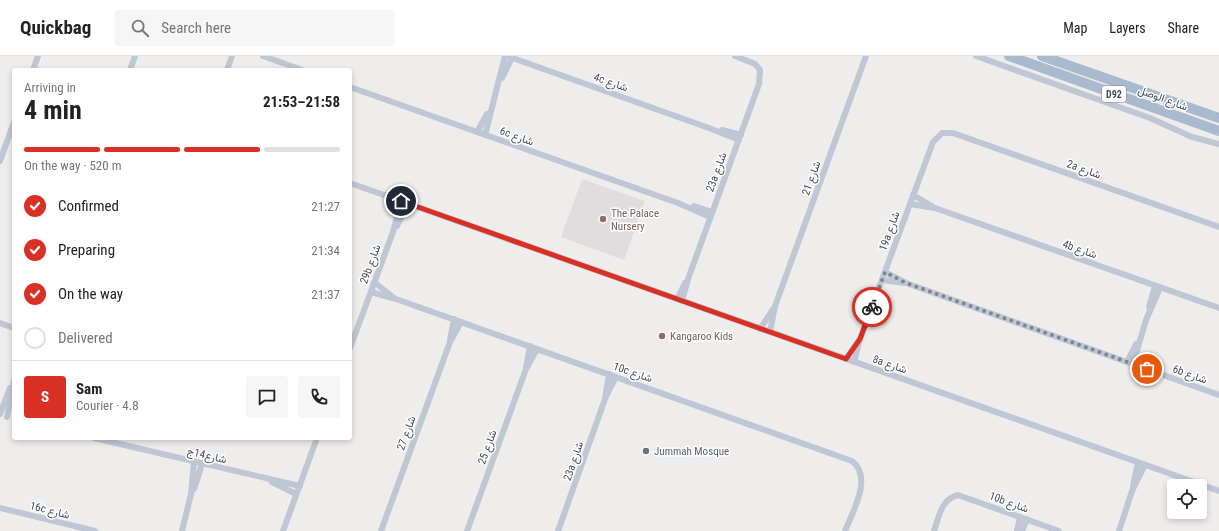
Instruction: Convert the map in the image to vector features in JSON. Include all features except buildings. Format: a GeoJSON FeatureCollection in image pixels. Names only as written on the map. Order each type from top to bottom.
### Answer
{"type":"FeatureCollection","features":[{"type":"Feature","properties":{"kind":"main road","name":"شارع الوصل"},"geometry":{"type":"LineString","coordinates":[[1009,56],[1219,131]]}},
{"type":"Feature","properties":{"kind":"main road","name":"شارع الوصل"},"geometry":{"type":"LineString","coordinates":[[1042,56],[1218,117]]}},
{"type":"Feature","properties":{"kind":"street"},"geometry":{"type":"LineString","coordinates":[[34,68],[38,56]]}},
{"type":"Feature","properties":{"kind":"street"},"geometry":{"type":"LineString","coordinates":[[131,68],[135,56]]}},
{"type":"Feature","properties":{"kind":"street"},"geometry":{"type":"LineString","coordinates":[[228,68],[232,56]]}},
{"type":"Feature","properties":{"kind":"street"},"geometry":{"type":"LineString","coordinates":[[263,56],[296,68]]}},
{"type":"Feature","properties":{"kind":"street","name":"23a شارع"},"geometry":{"type":"LineString","coordinates":[[680,300],[759,84],[760,70],[755,64],[735,56]]}},
{"type":"Feature","properties":{"kind":"street","name":"شارع 21"},"geometry":{"type":"LineString","coordinates":[[770,332],[775,306],[866,56]]}},
{"type":"Feature","properties":{"kind":"street"},"geometry":{"type":"LineString","coordinates":[[976,56],[1150,118],[1192,137],[1219,144]]}},
{"type":"Feature","properties":{"kind":"street"},"geometry":{"type":"LineString","coordinates":[[485,135],[490,110],[508,57]]}},
{"type":"Feature","properties":{"kind":"street","name":"4c شارع"},"geometry":{"type":"LineString","coordinates":[[508,57],[740,138]]}},
{"type":"Feature","properties":{"kind":"street","name":"6c شارع"},"geometry":{"type":"LineString","coordinates":[[352,88],[711,215]]}},
{"type":"Feature","properties":{"kind":"street"},"geometry":{"type":"LineString","coordinates":[[477,132],[490,110]]}},
{"type":"Feature","properties":{"kind":"street"},"geometry":{"type":"LineString","coordinates":[[0,161],[12,128]]}},
{"type":"Feature","properties":{"kind":"street","name":"19a شارع"},"geometry":{"type":"LineString","coordinates":[[854,362],[860,339],[933,142],[936,136],[942,133]]}},
{"type":"Feature","properties":{"kind":"street","name":"2a شارع"},"geometry":{"type":"LineString","coordinates":[[942,133],[953,133],[1219,227]]}},
{"type":"Feature","properties":{"kind":"street","name":"8a شارع"},"geometry":{"type":"LineString","coordinates":[[352,184],[1219,491]]}},
{"type":"Feature","properties":{"kind":"street","name":"4b شارع"},"geometry":{"type":"LineString","coordinates":[[913,195],[935,208]]}},
{"type":"Feature","properties":{"kind":"street","name":"29b شارع"},"geometry":{"type":"LineString","coordinates":[[352,343],[393,232],[401,201]]}},
{"type":"Feature","properties":{"kind":"street","name":"29b شارع"},"geometry":{"type":"LineString","coordinates":[[393,232],[408,203]]}},
{"type":"Feature","properties":{"kind":"street","name":"4b شارع"},"geometry":{"type":"LineString","coordinates":[[910,204],[935,208],[1219,308]]}},
{"type":"Feature","properties":{"kind":"street","name":"6b شارع"},"geometry":{"type":"LineString","coordinates":[[885,272],[906,283],[1219,395]]}},
{"type":"Feature","properties":{"kind":"street","name":"6b شارع"},"geometry":{"type":"LineString","coordinates":[[882,280],[906,283]]}},
{"type":"Feature","properties":{"kind":"street","name":"10c شارع"},"geometry":{"type":"LineString","coordinates":[[374,282],[396,299]]}},
{"type":"Feature","properties":{"kind":"street"},"geometry":{"type":"LineString","coordinates":[[1130,363],[1158,287]]}},
{"type":"Feature","properties":{"kind":"street","name":"10c شارع"},"geometry":{"type":"LineString","coordinates":[[371,292],[454,319],[852,461],[860,470],[860,488],[845,531]]}},
{"type":"Feature","properties":{"kind":"street","name":"شارع 21"},"geometry":{"type":"LineString","coordinates":[[760,329],[775,306]]}},
{"type":"Feature","properties":{"kind":"street","name":"شارع 27"},"geometry":{"type":"LineString","coordinates":[[450,342],[454,319]]}},
{"type":"Feature","properties":{"kind":"street"},"geometry":{"type":"LineString","coordinates":[[0,322],[12,324]]}},
{"type":"Feature","properties":{"kind":"street"},"geometry":{"type":"LineString","coordinates":[[0,322],[12,327]]}},
{"type":"Feature","properties":{"kind":"street","name":"شارع 27"},"geometry":{"type":"LineString","coordinates":[[381,531],[450,342],[460,322]]}},
{"type":"Feature","properties":{"kind":"street","name":"19a شارع"},"geometry":{"type":"LineString","coordinates":[[846,359],[860,339]]}},
{"type":"Feature","properties":{"kind":"street","name":"شارع 25"},"geometry":{"type":"LineString","coordinates":[[526,369],[530,346]]}},
{"type":"Feature","properties":{"kind":"street","name":"شارع 25"},"geometry":{"type":"LineString","coordinates":[[467,531],[526,369],[536,349]]}},
{"type":"Feature","properties":{"kind":"street","name":"23a شارع"},"geometry":{"type":"LineString","coordinates":[[606,398],[609,374]]}},
{"type":"Feature","properties":{"kind":"street","name":"23a شارع"},"geometry":{"type":"LineString","coordinates":[[558,531],[606,398],[616,377]]}},
{"type":"Feature","properties":{"kind":"street"},"geometry":{"type":"LineString","coordinates":[[12,386],[0,414],[11,418],[12,406]]}},
{"type":"Feature","properties":{"kind":"street","name":"شارع14ج"},"geometry":{"type":"LineString","coordinates":[[102,440],[300,486]]}},
{"type":"Feature","properties":{"kind":"street"},"geometry":{"type":"LineString","coordinates":[[283,531],[316,440]]}},
{"type":"Feature","properties":{"kind":"street"},"geometry":{"type":"LineString","coordinates":[[191,494],[194,462]]}},
{"type":"Feature","properties":{"kind":"street"},"geometry":{"type":"LineString","coordinates":[[182,531],[191,494],[202,464]]}},
{"type":"Feature","properties":{"kind":"street"},"geometry":{"type":"LineString","coordinates":[[1119,531],[1141,464]]}},
{"type":"Feature","properties":{"kind":"street","name":"شارع14ج"},"geometry":{"type":"LineString","coordinates":[[269,480],[296,494]]}},
{"type":"Feature","properties":{"kind":"street","name":"10b شارع"},"geometry":{"type":"LineString","coordinates":[[934,531],[944,504],[952,496],[964,496],[1059,531]]}},
{"type":"Feature","properties":{"kind":"street","name":"16c شارع"},"geometry":{"type":"LineString","coordinates":[[0,508],[95,531]]}},
{"type":"Feature","properties":{"kind":"street"},"geometry":{"type":"LineString","coordinates":[[1017,531],[1020,517]]}},
{"type":"Feature","properties":{"kind":"street"},"geometry":{"type":"LineString","coordinates":[[1022,531],[1027,520]]}},
{"type":"Feature","properties":{"kind":"shaded area","name":"The Palace Nursery"},"geometry":{"type":"Polygon","coordinates":[[[582,179],[645,201],[624,260],[561,237],[582,179]]]}},
{"type":"Feature","properties":{"kind":"way so far"},"geometry":{"type":"LineString","coordinates":[[872,307],[885,272],[906,283],[1147,369]]}},
{"type":"Feature","properties":{"kind":"place","name":"The Palace Nursery"},"geometry":{"type":"Point","coordinates":[603,219]}},
{"type":"Feature","properties":{"kind":"place","name":"Kangaroo Kids"},"geometry":{"type":"Point","coordinates":[662,336]}},
{"type":"Feature","properties":{"kind":"place","name":"Jummah Mosque"},"geometry":{"type":"Point","coordinates":[646,451]}},
{"type":"Feature","properties":{"kind":"route"},"geometry":{"type":"LineString","coordinates":[[401,201],[846,359],[860,339],[872,307]]}}]}
